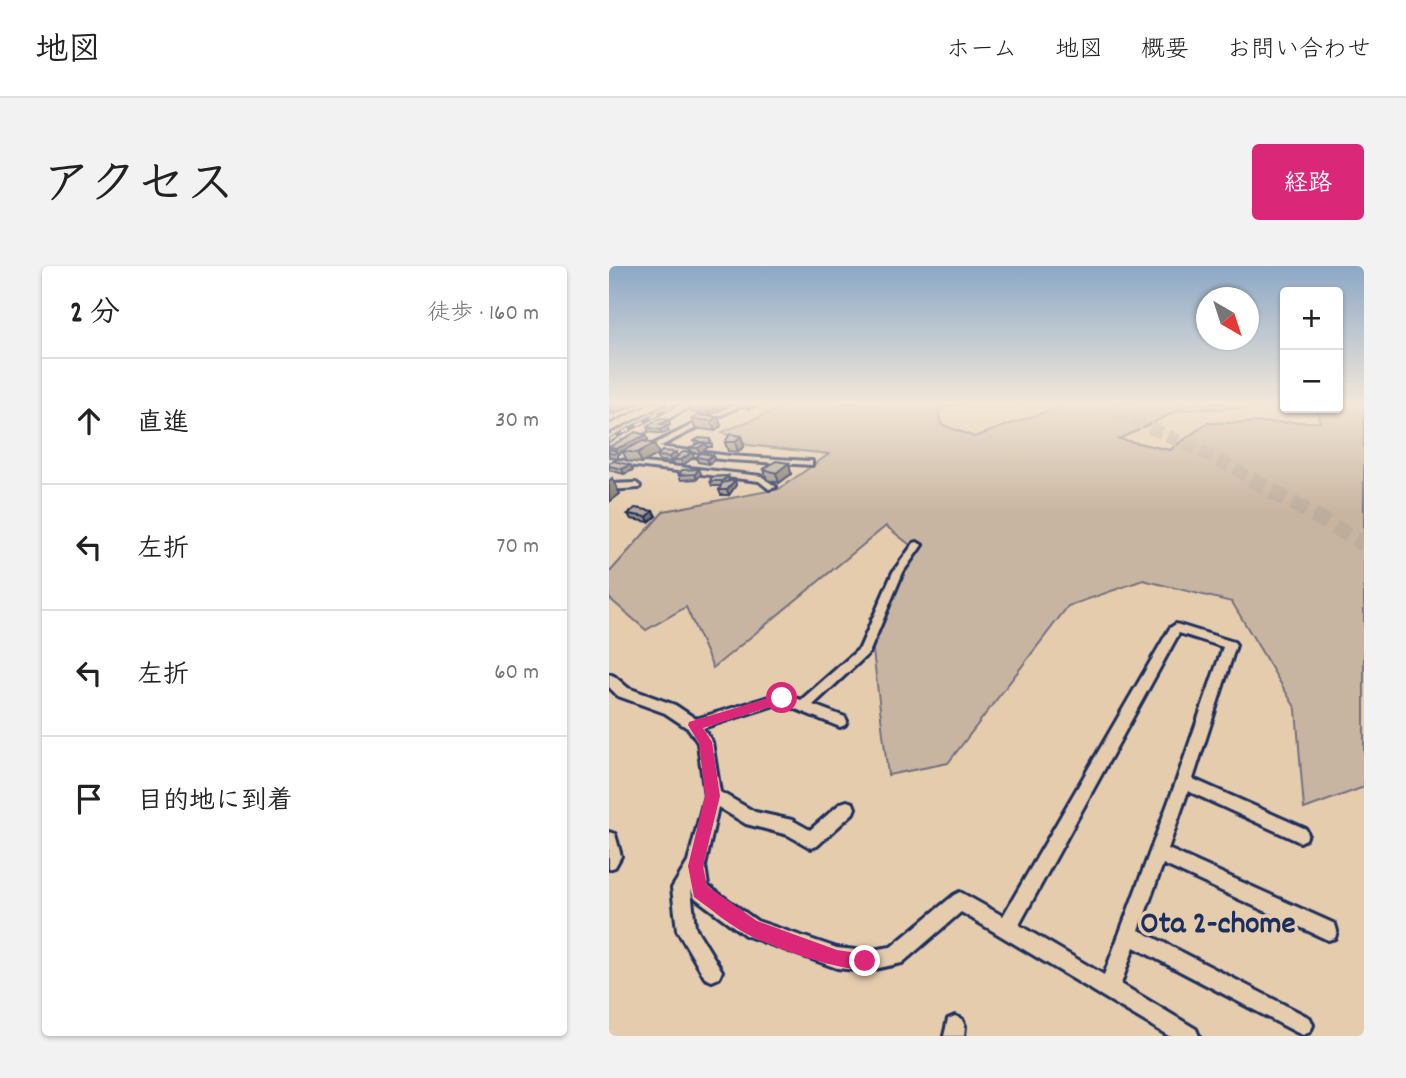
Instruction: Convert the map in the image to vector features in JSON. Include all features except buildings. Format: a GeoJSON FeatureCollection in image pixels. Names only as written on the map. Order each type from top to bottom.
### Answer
{"type":"FeatureCollection","features":[{"type":"Feature","properties":{"kind":"main road"},"geometry":{"type":"LineString","coordinates":[[609,448],[626,439]]}},
{"type":"Feature","properties":{"kind":"street"},"geometry":{"type":"LineString","coordinates":[[609,467],[669,439]]}},
{"type":"Feature","properties":{"kind":"street"},"geometry":{"type":"LineString","coordinates":[[650,448],[730,458],[809,463]]}},
{"type":"Feature","properties":{"kind":"street"},"geometry":{"type":"LineString","coordinates":[[619,462],[761,479],[772,487]]}},
{"type":"Feature","properties":{"kind":"street"},"geometry":{"type":"LineString","coordinates":[[609,486],[636,486]]}},
{"type":"Feature","properties":{"kind":"street"},"geometry":{"type":"LineString","coordinates":[[803,706],[865,650],[898,572],[917,545]]}},
{"type":"Feature","properties":{"kind":"street"},"geometry":{"type":"LineString","coordinates":[[1007,929],[1175,628],[1230,645],[1109,989]]}},
{"type":"Feature","properties":{"kind":"street"},"geometry":{"type":"LineString","coordinates":[[609,679],[623,692],[670,709],[694,725],[705,742],[713,796],[695,866],[681,888],[686,930],[712,971]]}},
{"type":"Feature","properties":{"kind":"street"},"geometry":{"type":"LineString","coordinates":[[694,725],[782,698],[840,720]]}},
{"type":"Feature","properties":{"kind":"street"},"geometry":{"type":"LineString","coordinates":[[1184,782],[1300,834]]}},
{"type":"Feature","properties":{"kind":"street"},"geometry":{"type":"LineString","coordinates":[[713,796],[752,820],[792,828],[811,840],[846,808]]}},
{"type":"Feature","properties":{"kind":"street"},"geometry":{"type":"LineString","coordinates":[[609,840],[613,856],[609,861]]}},
{"type":"Feature","properties":{"kind":"street"},"geometry":{"type":"LineString","coordinates":[[1158,853],[1328,931]]}},
{"type":"Feature","properties":{"kind":"street"},"geometry":{"type":"LineString","coordinates":[[695,866],[700,891],[752,928],[837,958],[865,961],[895,957],[960,901],[1189,1036]]}},
{"type":"Feature","properties":{"kind":"street"},"geometry":{"type":"LineString","coordinates":[[1129,935],[1303,1025]]}},
{"type":"Feature","properties":{"kind":"shaded area"},"geometry":{"type":"Polygon","coordinates":[[[735,439],[1119,439],[1170,450],[1185,439],[1364,439],[1364,787],[1304,809],[1296,709],[1232,602],[1143,580],[1068,606],[948,763],[888,775],[869,618],[919,552],[886,526],[713,668],[686,607],[646,630],[609,598],[609,573],[664,511],[779,489],[829,454],[747,445],[735,439]]]}},
{"type":"Feature","properties":{"kind":"tunnel"},"geometry":{"type":"LineString","coordinates":[[1174,439],[1254,480]]}},
{"type":"Feature","properties":{"kind":"tunnel"},"geometry":{"type":"LineString","coordinates":[[1251,479],[1364,544]]}},
{"type":"Feature","properties":{"kind":"district","name":"Ota 2-chome"},"geometry":{"type":"Point","coordinates":[1218,921]}},
{"type":"Feature","properties":{"kind":"route"},"geometry":{"type":"LineString","coordinates":[[782,698],[694,725],[705,742],[713,796],[695,866],[700,891],[752,928],[837,958],[865,961]]}}]}
